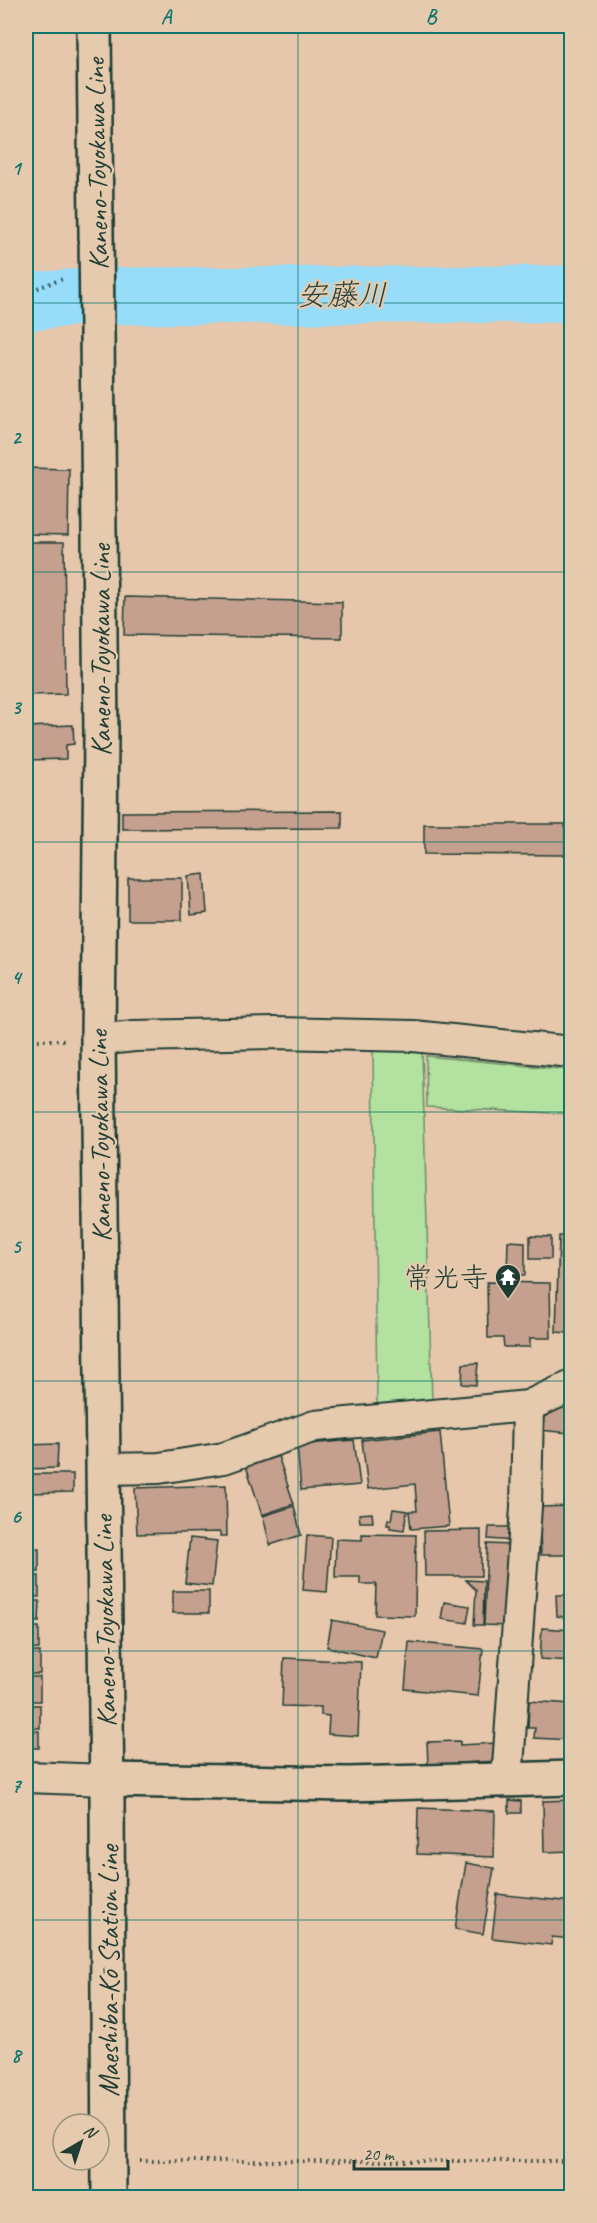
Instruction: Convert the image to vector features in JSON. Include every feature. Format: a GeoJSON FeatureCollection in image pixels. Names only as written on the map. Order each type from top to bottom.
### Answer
{"type":"FeatureCollection","features":[{"type":"Feature","properties":{"kind":"main road","name":"Kaneno-Toyokawa Line"},"geometry":{"type":"LineString","coordinates":[[94,26],[101,736],[98,1040],[106,1780]]}},
{"type":"Feature","properties":{"kind":"main road"},"geometry":{"type":"LineString","coordinates":[[106,1780],[348,1784],[572,1778]]}},
{"type":"Feature","properties":{"kind":"main road","name":"Maeshiba-Kō Station Line"},"geometry":{"type":"LineString","coordinates":[[106,1780],[109,2112]]}},
{"type":"Feature","properties":{"kind":"main road","name":"Maeshiba-Kō Station Line"},"geometry":{"type":"LineString","coordinates":[[109,2172],[109,2198]]}},
{"type":"Feature","properties":{"kind":"street"},"geometry":{"type":"LineString","coordinates":[[98,1040],[134,1036],[275,1033],[413,1036],[572,1052]]}},
{"type":"Feature","properties":{"kind":"street"},"geometry":{"type":"LineString","coordinates":[[102,1469],[159,1468],[224,1458],[315,1426],[528,1406],[572,1386]]}},
{"type":"Feature","properties":{"kind":"street"},"geometry":{"type":"LineString","coordinates":[[507,1781],[526,1507],[528,1406]]}},
{"type":"Feature","properties":{"kind":"street"},"geometry":{"type":"LineString","coordinates":[[26,1777],[106,1780]]}},
{"type":"Feature","properties":{"kind":"path"},"geometry":{"type":"LineString","coordinates":[[26,1040],[98,1040]]}},
{"type":"Feature","properties":{"kind":"path"},"geometry":{"type":"LineString","coordinates":[[111,2161],[572,2161]]}},
{"type":"Feature","properties":{"kind":"green space"},"geometry":{"type":"Polygon","coordinates":[[[422,1049],[432,1403],[377,1406],[373,1050],[422,1049]]]}},
{"type":"Feature","properties":{"kind":"green space"},"geometry":{"type":"Polygon","coordinates":[[[426,1056],[571,1070],[571,1114],[427,1107],[426,1056]]]}},
{"type":"Feature","properties":{"kind":"building"},"geometry":{"type":"Polygon","coordinates":[[[26,468],[69,469],[68,535],[26,534],[26,468]]]}},
{"type":"Feature","properties":{"kind":"building"},"geometry":{"type":"Polygon","coordinates":[[[26,542],[64,542],[66,694],[26,695],[26,542]]]}},
{"type":"Feature","properties":{"kind":"building"},"geometry":{"type":"Polygon","coordinates":[[[125,597],[342,602],[342,638],[124,635],[125,597]]]}},
{"type":"Feature","properties":{"kind":"building"},"geometry":{"type":"Polygon","coordinates":[[[73,725],[74,744],[66,745],[66,759],[27,760],[26,727],[73,725]]]}},
{"type":"Feature","properties":{"kind":"building"},"geometry":{"type":"Polygon","coordinates":[[[342,811],[342,828],[122,829],[122,812],[342,811]]]}},
{"type":"Feature","properties":{"kind":"building"},"geometry":{"type":"Polygon","coordinates":[[[424,824],[565,824],[565,855],[424,854],[424,824]]]}},
{"type":"Feature","properties":{"kind":"building"},"geometry":{"type":"Polygon","coordinates":[[[204,874],[207,913],[191,915],[188,876],[204,874]]]}},
{"type":"Feature","properties":{"kind":"building"},"geometry":{"type":"Polygon","coordinates":[[[128,878],[182,878],[182,920],[128,920],[128,878]]]}},
{"type":"Feature","properties":{"kind":"building"},"geometry":{"type":"Polygon","coordinates":[[[530,1236],[551,1237],[551,1259],[530,1259],[530,1236]]]}},
{"type":"Feature","properties":{"kind":"building"},"geometry":{"type":"Polygon","coordinates":[[[559,1236],[572,1236],[572,1314],[569,1314],[568,1333],[556,1332],[559,1236]]]}},
{"type":"Feature","properties":{"kind":"building"},"geometry":{"type":"Polygon","coordinates":[[[508,1241],[525,1242],[525,1275],[507,1275],[508,1241]]]}},
{"type":"Feature","properties":{"kind":"building"},"geometry":{"type":"Polygon","coordinates":[[[487,1282],[550,1283],[551,1338],[530,1338],[530,1347],[504,1347],[503,1338],[488,1338],[487,1282]]]}},
{"type":"Feature","properties":{"kind":"building"},"geometry":{"type":"Polygon","coordinates":[[[478,1363],[476,1385],[462,1384],[463,1364],[478,1363]]]}},
{"type":"Feature","properties":{"kind":"building"},"geometry":{"type":"Polygon","coordinates":[[[572,1402],[570,1433],[539,1430],[540,1419],[572,1402]]]}},
{"type":"Feature","properties":{"kind":"building"},"geometry":{"type":"Polygon","coordinates":[[[440,1432],[449,1526],[411,1529],[409,1511],[417,1511],[415,1484],[368,1489],[362,1440],[440,1432]]]}},
{"type":"Feature","properties":{"kind":"building"},"geometry":{"type":"Polygon","coordinates":[[[354,1440],[360,1485],[301,1490],[297,1445],[354,1440]]]}},
{"type":"Feature","properties":{"kind":"building"},"geometry":{"type":"Polygon","coordinates":[[[58,1444],[57,1468],[26,1469],[26,1445],[58,1444]]]}},
{"type":"Feature","properties":{"kind":"building"},"geometry":{"type":"Polygon","coordinates":[[[278,1456],[294,1504],[262,1515],[246,1466],[278,1456]]]}},
{"type":"Feature","properties":{"kind":"building"},"geometry":{"type":"Polygon","coordinates":[[[26,1474],[73,1474],[73,1492],[26,1493],[26,1474]]]}},
{"type":"Feature","properties":{"kind":"building"},"geometry":{"type":"Polygon","coordinates":[[[226,1485],[227,1536],[220,1536],[220,1532],[137,1534],[135,1488],[226,1485]]]}},
{"type":"Feature","properties":{"kind":"building"},"geometry":{"type":"Polygon","coordinates":[[[294,1506],[301,1535],[270,1545],[263,1516],[294,1506]]]}},
{"type":"Feature","properties":{"kind":"building"},"geometry":{"type":"Polygon","coordinates":[[[572,1506],[572,1555],[541,1555],[539,1507],[572,1506]]]}},
{"type":"Feature","properties":{"kind":"building"},"geometry":{"type":"Polygon","coordinates":[[[393,1509],[407,1511],[404,1530],[390,1528],[390,1525],[387,1525],[388,1519],[391,1520],[393,1509]]]}},
{"type":"Feature","properties":{"kind":"building"},"geometry":{"type":"Polygon","coordinates":[[[372,1513],[373,1522],[360,1522],[359,1514],[372,1513]]]}},
{"type":"Feature","properties":{"kind":"building"},"geometry":{"type":"Polygon","coordinates":[[[489,1527],[514,1527],[514,1541],[488,1539],[489,1527]]]}},
{"type":"Feature","properties":{"kind":"building"},"geometry":{"type":"Polygon","coordinates":[[[481,1530],[481,1576],[425,1576],[424,1531],[481,1530]]]}},
{"type":"Feature","properties":{"kind":"building"},"geometry":{"type":"Polygon","coordinates":[[[362,1534],[416,1535],[415,1616],[375,1615],[376,1584],[360,1584],[360,1577],[335,1577],[336,1539],[362,1540],[362,1534]]]}},
{"type":"Feature","properties":{"kind":"building"},"geometry":{"type":"Polygon","coordinates":[[[307,1535],[331,1537],[327,1592],[303,1590],[307,1535]]]}},
{"type":"Feature","properties":{"kind":"building"},"geometry":{"type":"Polygon","coordinates":[[[190,1538],[217,1541],[212,1586],[185,1583],[190,1538]]]}},
{"type":"Feature","properties":{"kind":"building"},"geometry":{"type":"Polygon","coordinates":[[[487,1544],[512,1545],[508,1626],[484,1625],[487,1544]]]}},
{"type":"Feature","properties":{"kind":"building"},"geometry":{"type":"Polygon","coordinates":[[[26,1549],[39,1549],[39,1572],[26,1572],[26,1549]]]}},
{"type":"Feature","properties":{"kind":"building"},"geometry":{"type":"Polygon","coordinates":[[[26,1576],[39,1576],[39,1597],[26,1597],[26,1576]]]}},
{"type":"Feature","properties":{"kind":"building"},"geometry":{"type":"Polygon","coordinates":[[[466,1580],[484,1581],[483,1625],[474,1625],[476,1590],[466,1580]]]}},
{"type":"Feature","properties":{"kind":"building"},"geometry":{"type":"Polygon","coordinates":[[[173,1591],[209,1591],[209,1613],[173,1613],[173,1591]]]}},
{"type":"Feature","properties":{"kind":"building"},"geometry":{"type":"Polygon","coordinates":[[[556,1595],[572,1595],[572,1618],[557,1616],[556,1595]]]}},
{"type":"Feature","properties":{"kind":"building"},"geometry":{"type":"Polygon","coordinates":[[[26,1601],[40,1601],[39,1622],[26,1622],[26,1601]]]}},
{"type":"Feature","properties":{"kind":"building"},"geometry":{"type":"Polygon","coordinates":[[[444,1602],[470,1606],[467,1623],[441,1619],[444,1602]]]}},
{"type":"Feature","properties":{"kind":"building"},"geometry":{"type":"Polygon","coordinates":[[[332,1620],[382,1630],[376,1658],[327,1647],[332,1620]]]}},
{"type":"Feature","properties":{"kind":"building"},"geometry":{"type":"Polygon","coordinates":[[[26,1627],[39,1627],[39,1649],[26,1649],[26,1627]]]}},
{"type":"Feature","properties":{"kind":"building"},"geometry":{"type":"Polygon","coordinates":[[[542,1628],[572,1630],[572,1661],[540,1659],[542,1628]]]}},
{"type":"Feature","properties":{"kind":"building"},"geometry":{"type":"Polygon","coordinates":[[[409,1642],[483,1649],[478,1696],[405,1689],[409,1642]]]}},
{"type":"Feature","properties":{"kind":"building"},"geometry":{"type":"Polygon","coordinates":[[[26,1652],[40,1652],[40,1674],[26,1674],[26,1652]]]}},
{"type":"Feature","properties":{"kind":"building"},"geometry":{"type":"Polygon","coordinates":[[[284,1658],[361,1662],[358,1736],[328,1734],[329,1716],[321,1715],[321,1707],[282,1706],[284,1658]]]}},
{"type":"Feature","properties":{"kind":"building"},"geometry":{"type":"Polygon","coordinates":[[[26,1677],[40,1677],[40,1701],[26,1701],[26,1677]]]}},
{"type":"Feature","properties":{"kind":"building"},"geometry":{"type":"Polygon","coordinates":[[[529,1701],[572,1704],[572,1740],[534,1738],[535,1728],[528,1728],[529,1701]]]}},
{"type":"Feature","properties":{"kind":"building"},"geometry":{"type":"Polygon","coordinates":[[[26,1705],[40,1705],[40,1728],[26,1728],[26,1705]]]}},
{"type":"Feature","properties":{"kind":"building"},"geometry":{"type":"Polygon","coordinates":[[[26,1731],[39,1731],[39,1748],[26,1748],[26,1731]]]}},
{"type":"Feature","properties":{"kind":"building"},"geometry":{"type":"Polygon","coordinates":[[[460,1741],[460,1745],[497,1743],[498,1761],[428,1765],[427,1742],[460,1741]]]}},
{"type":"Feature","properties":{"kind":"building"},"geometry":{"type":"Polygon","coordinates":[[[509,1800],[521,1801],[521,1813],[509,1813],[509,1800]]]}},
{"type":"Feature","properties":{"kind":"building"},"geometry":{"type":"Polygon","coordinates":[[[572,1800],[572,1851],[544,1852],[543,1801],[572,1800]]]}},
{"type":"Feature","properties":{"kind":"building"},"geometry":{"type":"Polygon","coordinates":[[[418,1808],[495,1811],[494,1857],[417,1854],[418,1808]]]}},
{"type":"Feature","properties":{"kind":"building"},"geometry":{"type":"Polygon","coordinates":[[[466,1863],[494,1868],[483,1934],[455,1929],[466,1863]]]}},
{"type":"Feature","properties":{"kind":"building"},"geometry":{"type":"Polygon","coordinates":[[[497,1894],[572,1902],[572,1939],[552,1937],[551,1945],[492,1938],[497,1894]]]}},
{"type":"Feature","properties":{"kind":"building"},"geometry":{"type":"Polygon","coordinates":[[[571,1953],[572,1974],[566,1971],[569,1966],[566,1964],[571,1953]]]}},
{"type":"Feature","properties":{"kind":"waterway","name":"安藤川"},"geometry":{"type":"LineString","coordinates":[[113,296],[572,294]]}},
{"type":"Feature","properties":{"kind":"waterway","name":"安藤川"},"geometry":{"type":"LineString","coordinates":[[26,302],[80,297]]}},
{"type":"Feature","properties":{"kind":"place","name":"常光寺"},"geometry":{"type":"Point","coordinates":[508,1300]}}]}
